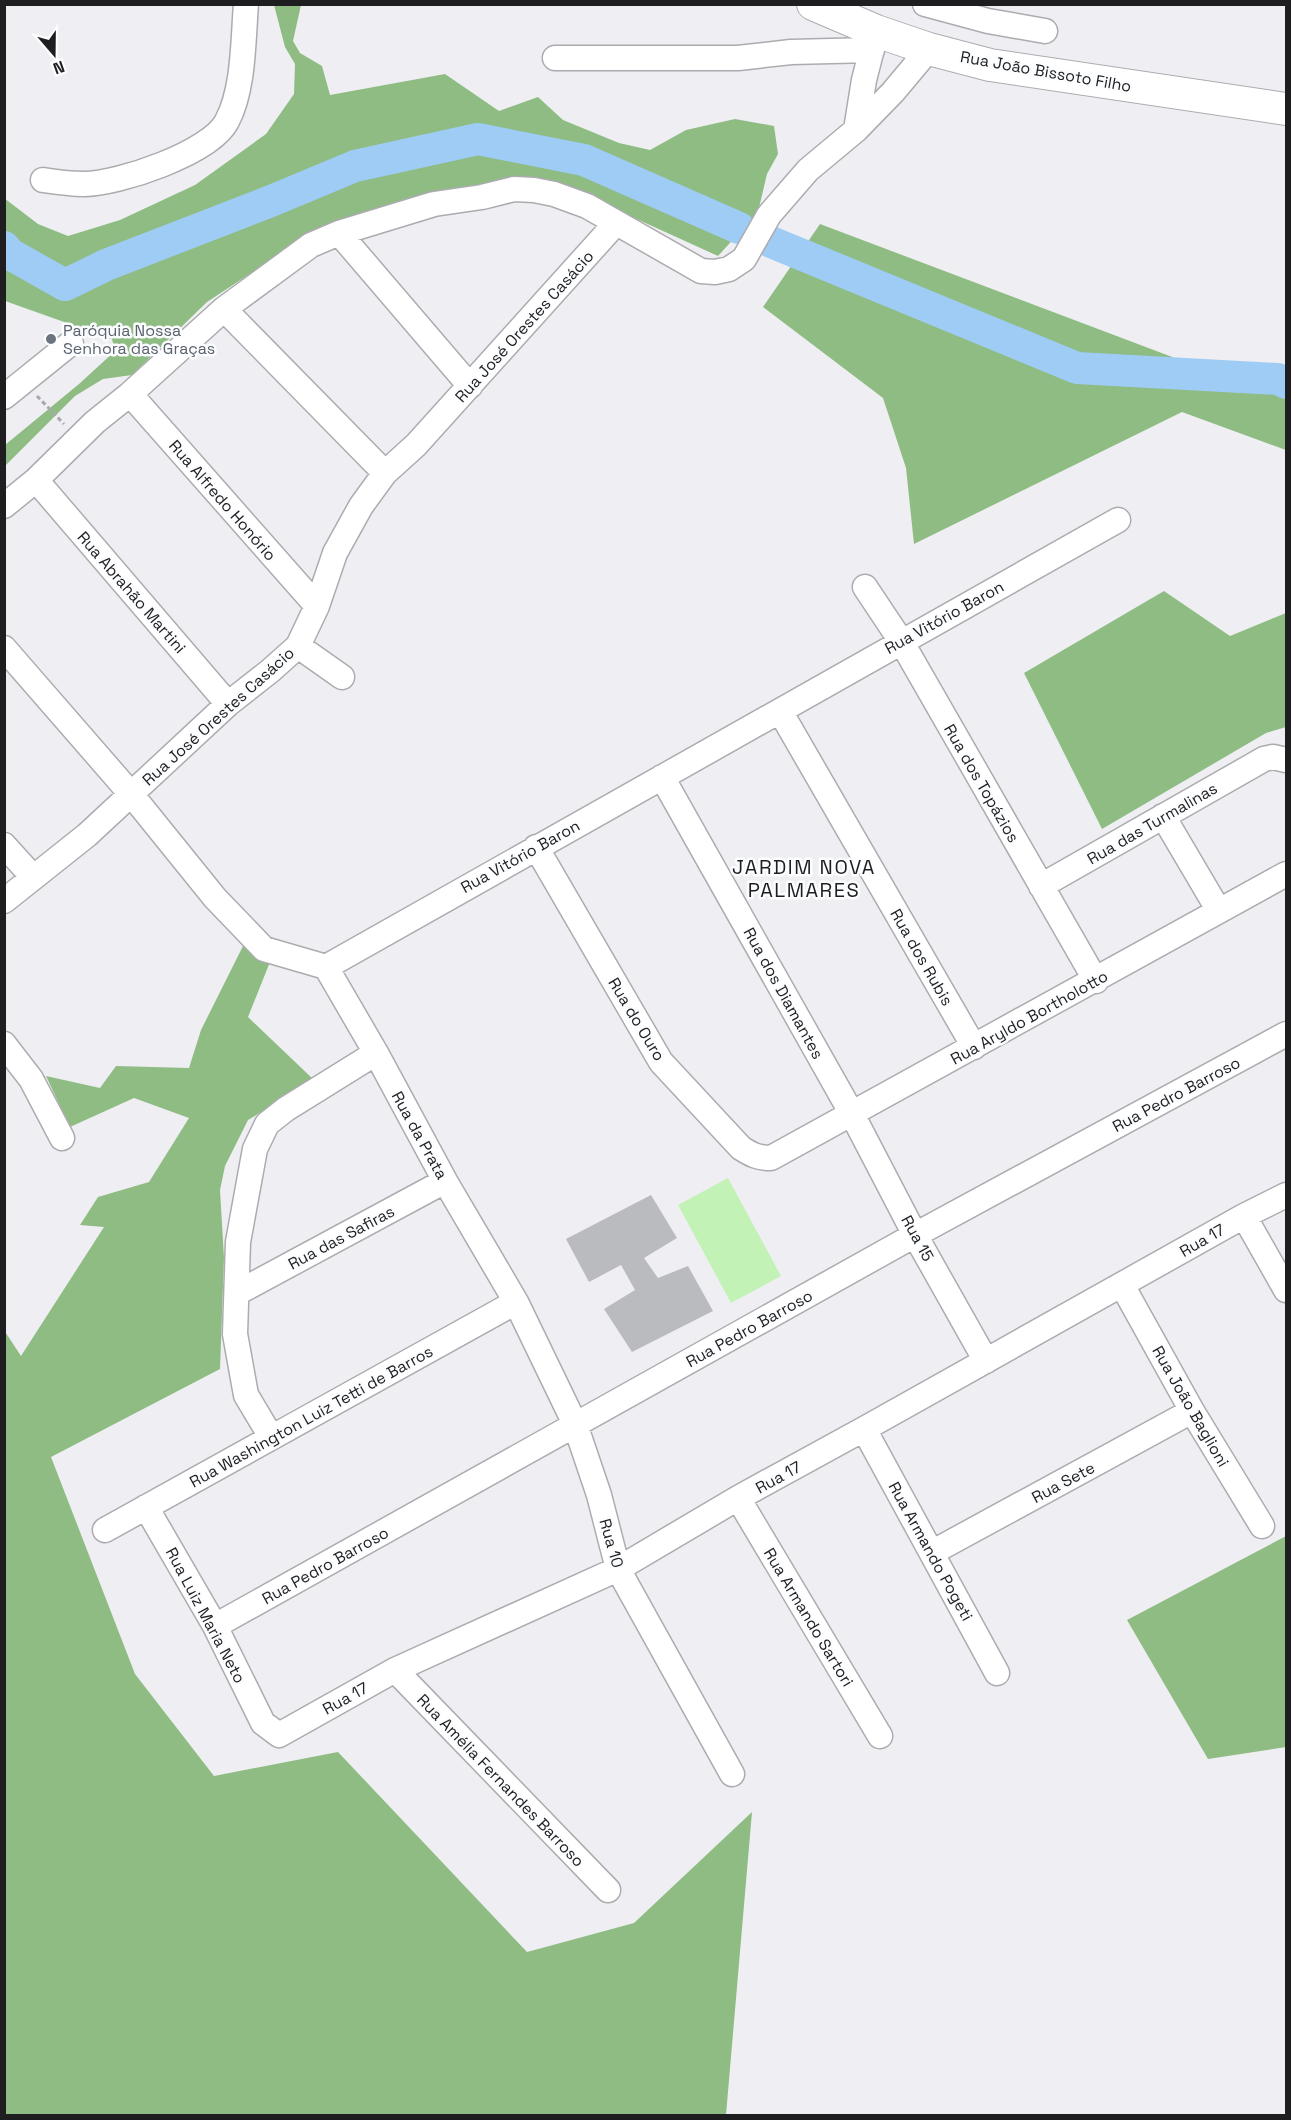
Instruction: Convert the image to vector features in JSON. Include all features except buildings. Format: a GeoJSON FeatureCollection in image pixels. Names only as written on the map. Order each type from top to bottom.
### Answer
{"type":"FeatureCollection","features":[{"type":"Feature","properties":{"kind":"main road","name":"Rua João Bissoto Filho"},"geometry":{"type":"LineString","coordinates":[[813,4],[874,41],[929,49],[990,65],[1287,109]]}},
{"type":"Feature","properties":{"kind":"street"},"geometry":{"type":"LineString","coordinates":[[43,180],[85,185],[135,176],[187,153],[216,135],[227,122],[236,95],[242,60],[246,4]]}},
{"type":"Feature","properties":{"kind":"street"},"geometry":{"type":"LineString","coordinates":[[925,4],[988,21],[1045,31]]}},
{"type":"Feature","properties":{"kind":"street"},"geometry":{"type":"LineString","coordinates":[[555,58],[738,58],[874,41],[864,80],[856,130]]}},
{"type":"Feature","properties":{"kind":"street"},"geometry":{"type":"LineString","coordinates":[[4,506],[36,480],[95,422],[130,394],[224,309],[311,245],[339,233],[434,204],[482,197],[514,189],[534,190],[554,194],[587,206],[701,271],[716,272],[729,269],[744,259],[769,216],[808,170],[856,130],[893,92],[929,49]]}},
{"type":"Feature","properties":{"kind":"street","name":"Rua José Orestes Casácio"},"geometry":{"type":"LineString","coordinates":[[4,901],[87,835],[228,704],[270,672],[298,646],[317,606],[335,553],[361,506],[385,472],[416,445],[616,222]]}},
{"type":"Feature","properties":{"kind":"street"},"geometry":{"type":"LineString","coordinates":[[339,233],[470,386]]}},
{"type":"Feature","properties":{"kind":"street"},"geometry":{"type":"LineString","coordinates":[[224,309],[385,472]]}},
{"type":"Feature","properties":{"kind":"street"},"geometry":{"type":"LineString","coordinates":[[14,390],[71,343]]}},
{"type":"Feature","properties":{"kind":"street","name":"Rua Alfredo Honório"},"geometry":{"type":"LineString","coordinates":[[130,394],[317,606]]}},
{"type":"Feature","properties":{"kind":"street","name":"Rua Abrahão Martini"},"geometry":{"type":"LineString","coordinates":[[36,480],[228,704]]}},
{"type":"Feature","properties":{"kind":"street","name":"Rua Vitório Baron"},"geometry":{"type":"LineString","coordinates":[[326,967],[1118,520]]}},
{"type":"Feature","properties":{"kind":"street","name":"Rua dos Topázios"},"geometry":{"type":"LineString","coordinates":[[865,587],[902,641],[1096,981]]}},
{"type":"Feature","properties":{"kind":"street"},"geometry":{"type":"LineString","coordinates":[[298,646],[342,677]]}},
{"type":"Feature","properties":{"kind":"street"},"geometry":{"type":"LineString","coordinates":[[4,648],[131,794],[215,898],[264,949],[326,967]]}},
{"type":"Feature","properties":{"kind":"street","name":"Rua dos Rubis"},"geometry":{"type":"LineString","coordinates":[[780,711],[974,1047]]}},
{"type":"Feature","properties":{"kind":"street","name":"Rua das Turmalinas"},"geometry":{"type":"LineString","coordinates":[[1041,886],[1163,816],[1275,760]]}},
{"type":"Feature","properties":{"kind":"street","name":"Rua dos Diamantes"},"geometry":{"type":"LineString","coordinates":[[662,777],[852,1114]]}},
{"type":"Feature","properties":{"kind":"street"},"geometry":{"type":"LineString","coordinates":[[1163,816],[1219,911]]}},
{"type":"Feature","properties":{"kind":"street"},"geometry":{"type":"LineString","coordinates":[[4,845],[33,877]]}},
{"type":"Feature","properties":{"kind":"street","name":"Rua do Ouro"},"geometry":{"type":"LineString","coordinates":[[536,847],[661,1062],[741,1148],[752,1156],[771,1158]]}},
{"type":"Feature","properties":{"kind":"street","name":"Rua Aryldo Bortholotto"},"geometry":{"type":"LineString","coordinates":[[771,1158],[1287,874]]}},
{"type":"Feature","properties":{"kind":"street","name":"Rua da Prata"},"geometry":{"type":"LineString","coordinates":[[326,967],[376,1053],[445,1181],[516,1302]]}},
{"type":"Feature","properties":{"kind":"street","name":"Rua Pedro Barroso"},"geometry":{"type":"LineString","coordinates":[[215,1626],[915,1235],[1287,1034]]}},
{"type":"Feature","properties":{"kind":"street"},"geometry":{"type":"LineString","coordinates":[[4,1044],[31,1079],[62,1138]]}},
{"type":"Feature","properties":{"kind":"street"},"geometry":{"type":"LineString","coordinates":[[271,1437],[246,1395],[235,1334],[238,1242],[255,1149],[267,1124],[376,1053]]}},
{"type":"Feature","properties":{"kind":"street","name":"Rua 15"},"geometry":{"type":"LineString","coordinates":[[852,1114],[915,1235],[986,1361]]}},
{"type":"Feature","properties":{"kind":"street","name":"Rua das Safiras"},"geometry":{"type":"LineString","coordinates":[[237,1293],[445,1181]]}},
{"type":"Feature","properties":{"kind":"street","name":"Rua 17"},"geometry":{"type":"LineString","coordinates":[[263,1723],[279,1735],[395,1670],[618,1569],[738,1498],[864,1430],[1244,1216],[1287,1195]]}},
{"type":"Feature","properties":{"kind":"street"},"geometry":{"type":"LineString","coordinates":[[1244,1216],[1287,1290]]}},
{"type":"Feature","properties":{"kind":"street","name":"Rua João Baglioni"},"geometry":{"type":"LineString","coordinates":[[1122,1285],[1192,1412],[1262,1526]]}},
{"type":"Feature","properties":{"kind":"street","name":"Rua 10"},"geometry":{"type":"LineString","coordinates":[[516,1302],[575,1424],[599,1495],[618,1569],[732,1774]]}},
{"type":"Feature","properties":{"kind":"street","name":"Rua Washington Luiz Tetti de Barros"},"geometry":{"type":"LineString","coordinates":[[105,1530],[516,1302]]}},
{"type":"Feature","properties":{"kind":"street","name":"Rua Sete"},"geometry":{"type":"LineString","coordinates":[[933,1552],[1192,1412]]}},
{"type":"Feature","properties":{"kind":"street","name":"Rua Armando Pogeti"},"geometry":{"type":"LineString","coordinates":[[864,1430],[933,1552],[997,1673]]}},
{"type":"Feature","properties":{"kind":"street","name":"Rua Armando Sartori"},"geometry":{"type":"LineString","coordinates":[[738,1498],[880,1736]]}},
{"type":"Feature","properties":{"kind":"street","name":"Rua Luiz Maria Neto"},"geometry":{"type":"LineString","coordinates":[[146,1507],[215,1626],[263,1723]]}},
{"type":"Feature","properties":{"kind":"street","name":"Rua Amélia Fernandes Barroso"},"geometry":{"type":"LineString","coordinates":[[395,1670],[608,1890]]}},
{"type":"Feature","properties":{"kind":"path"},"geometry":{"type":"LineString","coordinates":[[14,390],[60,420]]}},
{"type":"Feature","properties":{"kind":"green space"},"geometry":{"type":"Polygon","coordinates":[[[274,5],[301,5],[293,41],[300,53],[322,66],[330,95],[445,74],[499,111],[538,97],[563,120],[619,143],[650,150],[686,130],[735,119],[774,126],[778,154],[767,174],[758,212],[718,256],[564,186],[467,192],[374,210],[315,231],[207,302],[132,375],[103,379],[75,396],[5,466],[5,445],[115,351],[112,339],[5,301],[4,198],[38,224],[68,236],[120,220],[195,185],[266,134],[294,94],[295,64],[285,47],[274,5]]]}},
{"type":"Feature","properties":{"kind":"green space"},"geometry":{"type":"Polygon","coordinates":[[[820,224],[1257,389],[1286,375],[1286,450],[1182,412],[914,544],[906,468],[883,398],[763,307],[820,224]]]}},
{"type":"Feature","properties":{"kind":"green space"},"geometry":{"type":"Polygon","coordinates":[[[1164,591],[1230,636],[1286,613],[1286,727],[1266,733],[1102,829],[1024,673],[1164,591]]]}},
{"type":"Feature","properties":{"kind":"green space"},"geometry":{"type":"Polygon","coordinates":[[[244,944],[270,962],[248,1017],[314,1080],[248,1120],[225,1166],[220,1190],[224,1258],[220,1369],[51,1457],[135,1674],[214,1776],[338,1752],[527,1952],[634,1923],[752,1812],[726,2115],[5,2115],[4,1330],[21,1356],[104,1227],[80,1225],[98,1197],[149,1182],[189,1118],[134,1098],[70,1127],[46,1076],[100,1088],[116,1066],[189,1068],[201,1030],[244,944]]]}},
{"type":"Feature","properties":{"kind":"green space"},"geometry":{"type":"Polygon","coordinates":[[[728,1178],[781,1276],[731,1303],[678,1205],[728,1178]]]}},
{"type":"Feature","properties":{"kind":"green space"},"geometry":{"type":"Polygon","coordinates":[[[1286,1536],[1286,1747],[1208,1759],[1127,1620],[1286,1536]]]}},
{"type":"Feature","properties":{"kind":"waterway"},"geometry":{"type":"LineString","coordinates":[[4,247],[10,254],[65,285],[106,265],[355,166],[478,139],[584,160],[739,228]]}},
{"type":"Feature","properties":{"kind":"waterway"},"geometry":{"type":"LineString","coordinates":[[771,242],[1077,368],[1278,379],[1286,383]]}},
{"type":"Feature","properties":{"kind":"place","name":"Paróquia Nossa Senhora das Graças"},"geometry":{"type":"Point","coordinates":[51,339]}},
{"type":"Feature","properties":{"kind":"district","name":"JARDIM NOVA PALMARES"},"geometry":{"type":"Point","coordinates":[804,878]}}]}
